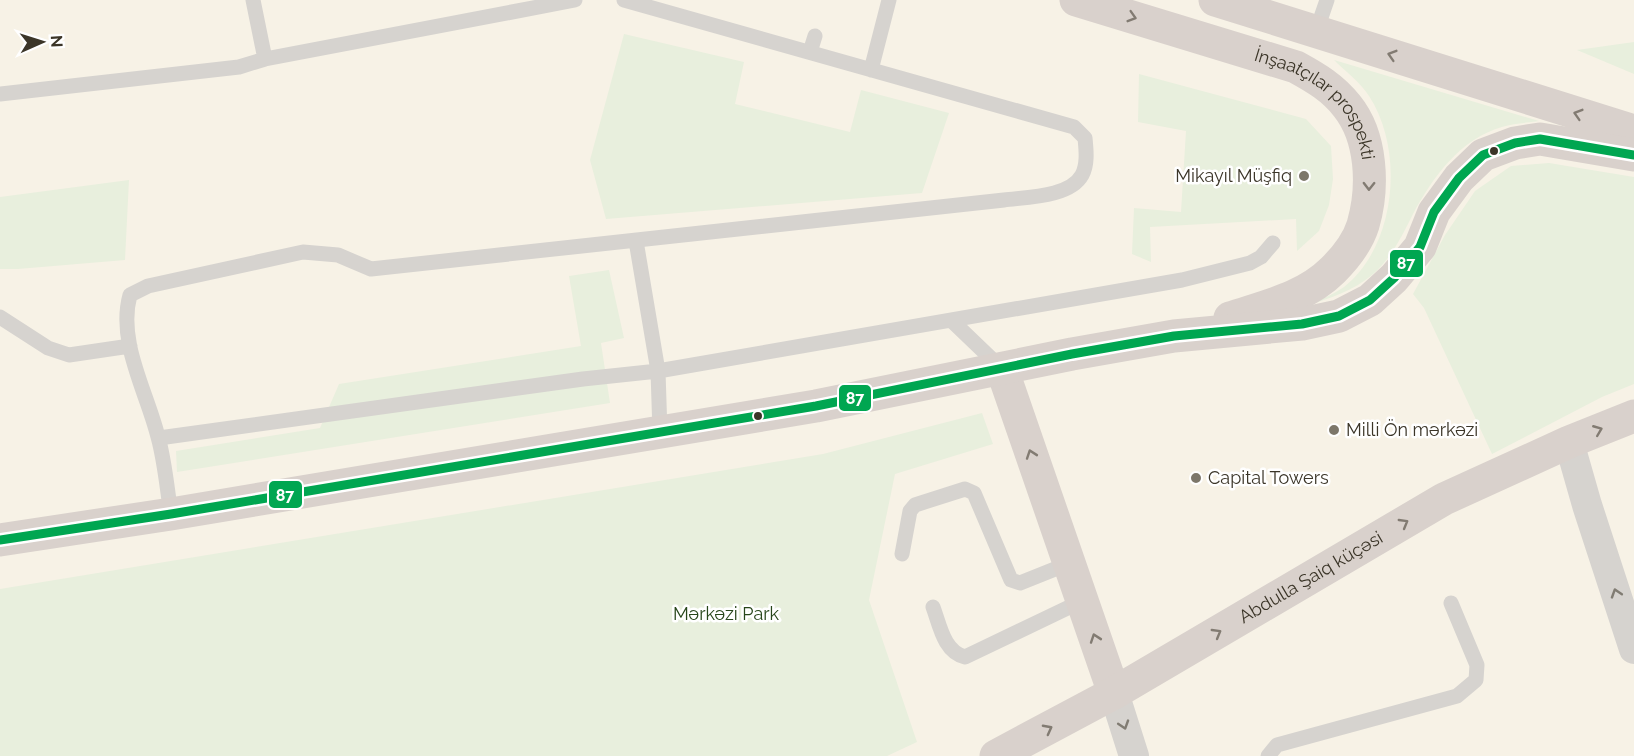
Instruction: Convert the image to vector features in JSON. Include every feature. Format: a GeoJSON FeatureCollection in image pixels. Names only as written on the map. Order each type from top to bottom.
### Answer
{"type":"FeatureCollection","features":[{"type":"Feature","properties":{"kind":"main road","name":"İnşaatçılar prospekti"},"geometry":{"type":"LineString","coordinates":[[1076,0],[1296,67],[1334,91],[1349,107],[1362,131],[1369,165],[1369,196],[1363,226],[1350,250],[1332,271],[1301,294],[1174,336]]}},
{"type":"Feature","properties":{"kind":"main road"},"geometry":{"type":"LineString","coordinates":[[1215,0],[1633,136]]}},
{"type":"Feature","properties":{"kind":"main road"},"geometry":{"type":"LineString","coordinates":[[0,540],[171,514],[816,406],[1174,336],[1302,324],[1339,316],[1370,300],[1394,278],[1420,248],[1434,212],[1459,178],[1483,155],[1515,142],[1633,136]]}},
{"type":"Feature","properties":{"kind":"main road"},"geometry":{"type":"LineString","coordinates":[[1002,369],[1114,693]]}},
{"type":"Feature","properties":{"kind":"main road","name":"Abdulla Şaiq küçəsi"},"geometry":{"type":"LineString","coordinates":[[996,756],[1114,693],[1444,499],[1569,442],[1634,416]]}},
{"type":"Feature","properties":{"kind":"street"},"geometry":{"type":"LineString","coordinates":[[1569,442],[1634,649]]}},
{"type":"Feature","properties":{"kind":"street"},"geometry":{"type":"LineString","coordinates":[[1114,693],[1134,756]]}},
{"type":"Feature","properties":{"kind":"lane"},"geometry":{"type":"LineString","coordinates":[[253,0],[265,59]]}},
{"type":"Feature","properties":{"kind":"lane"},"geometry":{"type":"LineString","coordinates":[[0,94],[239,67],[265,59],[575,0]]}},
{"type":"Feature","properties":{"kind":"lane"},"geometry":{"type":"LineString","coordinates":[[171,514],[159,438],[130,346],[126,312],[130,295],[148,286],[303,252],[338,255],[371,269],[1004,200],[1063,191],[1083,174],[1086,154],[1085,138],[1074,127],[624,0]]}},
{"type":"Feature","properties":{"kind":"lane"},"geometry":{"type":"LineString","coordinates":[[871,70],[889,0]]}},
{"type":"Feature","properties":{"kind":"lane"},"geometry":{"type":"LineString","coordinates":[[1316,32],[1327,0]]}},
{"type":"Feature","properties":{"kind":"lane"},"geometry":{"type":"LineString","coordinates":[[810,52],[815,36]]}},
{"type":"Feature","properties":{"kind":"lane"},"geometry":{"type":"LineString","coordinates":[[636,241],[658,371],[660,433]]}},
{"type":"Feature","properties":{"kind":"lane"},"geometry":{"type":"LineString","coordinates":[[159,438],[583,379],[658,371],[1182,280],[1250,263],[1261,257],[1273,243]]}},
{"type":"Feature","properties":{"kind":"lane"},"geometry":{"type":"LineString","coordinates":[[0,317],[48,348],[69,355],[130,346]]}},
{"type":"Feature","properties":{"kind":"lane"},"geometry":{"type":"LineString","coordinates":[[951,320],[1002,369]]}},
{"type":"Feature","properties":{"kind":"lane"},"geometry":{"type":"LineString","coordinates":[[902,554],[910,511],[915,505],[965,489],[974,493],[1011,580],[1020,583],[1070,563]]}},
{"type":"Feature","properties":{"kind":"lane"},"geometry":{"type":"LineString","coordinates":[[933,607],[948,646],[957,655],[965,657],[1082,601]]}},
{"type":"Feature","properties":{"kind":"lane"},"geometry":{"type":"LineString","coordinates":[[1269,756],[1277,745],[1457,696],[1463,691],[1476,680],[1477,665],[1451,603]]}},
{"type":"Feature","properties":{"kind":"green space"},"geometry":{"type":"Polygon","coordinates":[[[624,34],[744,62],[735,104],[850,132],[861,90],[949,113],[922,193],[606,219],[590,160],[624,34]]]}},
{"type":"Feature","properties":{"kind":"green space"},"geometry":{"type":"Polygon","coordinates":[[[1634,42],[1634,74],[1577,50],[1634,42]]]}},
{"type":"Feature","properties":{"kind":"green space"},"geometry":{"type":"Polygon","coordinates":[[[1334,60],[1539,121],[1502,127],[1473,140],[1449,161],[1429,186],[1396,247],[1379,269],[1365,281],[1349,290],[1306,306],[1340,290],[1361,269],[1375,248],[1390,197],[1391,170],[1388,143],[1380,118],[1366,91],[1334,60]]]}},
{"type":"Feature","properties":{"kind":"green space"},"geometry":{"type":"Polygon","coordinates":[[[1139,74],[1306,119],[1331,146],[1333,179],[1329,205],[1319,231],[1297,251],[1296,219],[1150,227],[1151,262],[1132,254],[1134,208],[1181,212],[1186,131],[1138,122],[1139,74]]]}},
{"type":"Feature","properties":{"kind":"green space"},"geometry":{"type":"Polygon","coordinates":[[[1549,163],[1634,177],[1634,384],[1602,397],[1492,454],[1424,308],[1413,294],[1445,235],[1475,191],[1511,166],[1549,163]]]}},
{"type":"Feature","properties":{"kind":"green space"},"geometry":{"type":"Polygon","coordinates":[[[129,180],[125,260],[0,269],[0,197],[129,180]]]}},
{"type":"Feature","properties":{"kind":"green space"},"geometry":{"type":"Polygon","coordinates":[[[609,270],[624,338],[601,343],[610,403],[177,472],[176,451],[320,428],[339,384],[581,346],[569,276],[609,270]]]}},
{"type":"Feature","properties":{"kind":"green space","name":"Mərkəzi Park"},"geometry":{"type":"Polygon","coordinates":[[[982,413],[993,444],[895,474],[869,600],[917,742],[887,756],[0,756],[0,589],[823,454],[982,413]]]}},
{"type":"Feature","properties":{"kind":"transit line","name":"87"},"geometry":{"type":"LineString","coordinates":[[0,540],[171,514],[816,406],[1072,354],[1174,336],[1302,324],[1339,316],[1370,300],[1394,278],[1420,247],[1434,212],[1459,178],[1483,155],[1515,143],[1540,139],[1634,155]]}},
{"type":"Feature","properties":{"kind":"place","name":"Mikayıl Müşfiq"},"geometry":{"type":"Point","coordinates":[1304,176]}},
{"type":"Feature","properties":{"kind":"place","name":"Milli Ön mərkəzi"},"geometry":{"type":"Point","coordinates":[1334,430]}},
{"type":"Feature","properties":{"kind":"place","name":"Capital Towers"},"geometry":{"type":"Point","coordinates":[1196,478]}}]}
